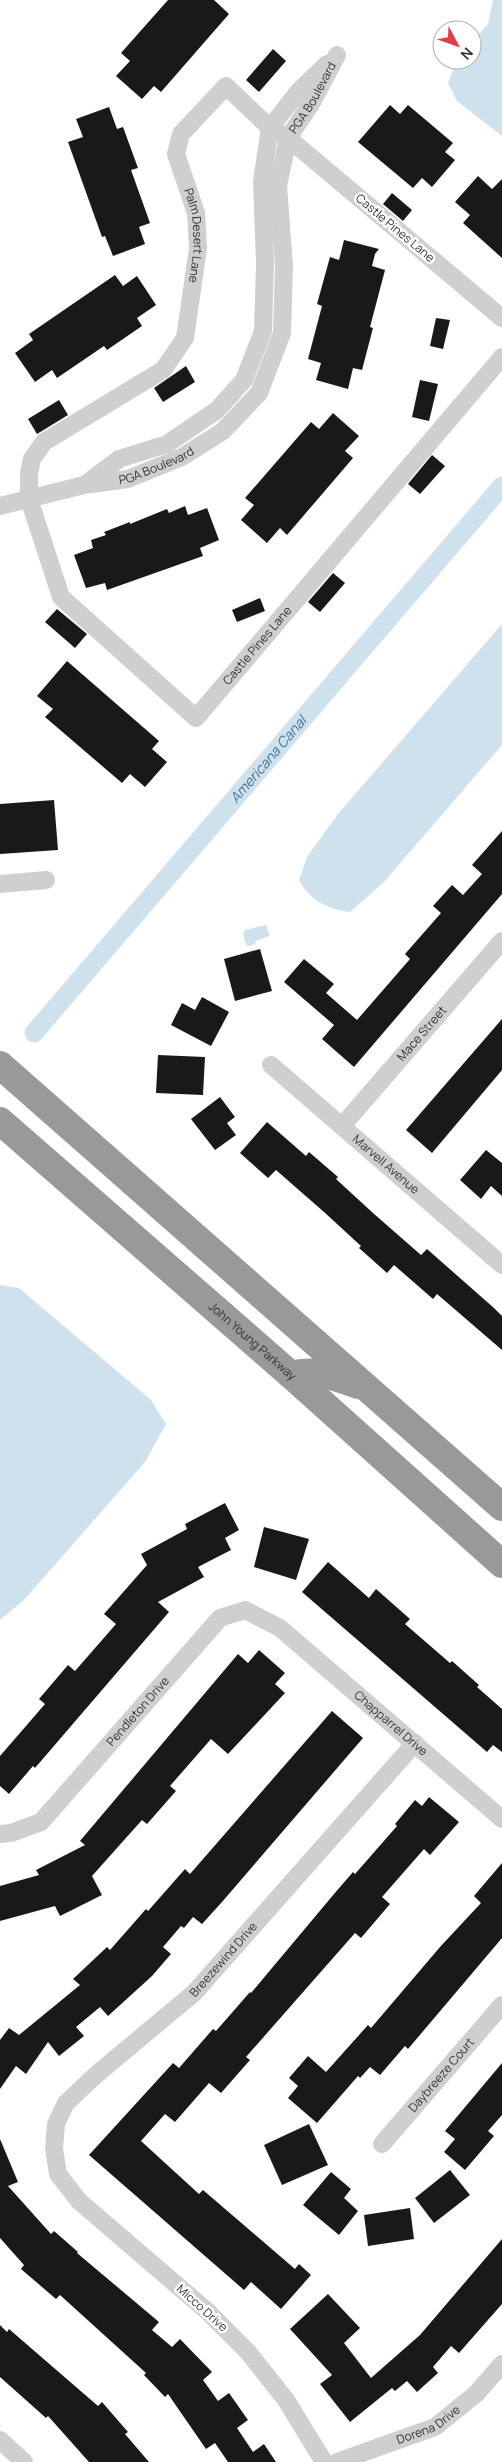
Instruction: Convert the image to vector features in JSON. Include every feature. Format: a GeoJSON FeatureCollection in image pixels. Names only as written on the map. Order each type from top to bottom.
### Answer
{"type":"FeatureCollection","features":[{"type":"Feature","properties":{"kind":"highway"},"geometry":{"type":"LineString","coordinates":[[0,1065],[371,1389],[502,1507]]}},
{"type":"Feature","properties":{"kind":"highway","name":"John Young Parkway"},"geometry":{"type":"LineString","coordinates":[[0,1122],[291,1375],[502,1564]]}},
{"type":"Feature","properties":{"kind":"highway"},"geometry":{"type":"LineString","coordinates":[[291,1375],[304,1372],[322,1372],[371,1389]]}},
{"type":"Feature","properties":{"kind":"street","name":"PGA Boulevard"},"geometry":{"type":"LineString","coordinates":[[0,506],[84,485],[128,479],[182,458],[223,431],[259,393],[282,333],[284,266],[278,186],[288,138],[311,104],[337,55],[298,92],[270,128],[262,181],[265,264],[263,331],[244,380],[217,410],[167,444],[118,459],[84,485]]}},
{"type":"Feature","properties":{"kind":"street","name":"Palm Desert Lane"},"geometry":{"type":"LineString","coordinates":[[30,499],[29,474],[32,459],[44,442],[164,370],[185,338],[198,248],[196,213],[176,154],[181,134],[226,86],[270,128],[288,138]]}},
{"type":"Feature","properties":{"kind":"street","name":"Castle Pines Lane"},"geometry":{"type":"LineString","coordinates":[[288,138],[502,318]]}},
{"type":"Feature","properties":{"kind":"street","name":"Castle Pines Lane"},"geometry":{"type":"LineString","coordinates":[[30,499],[61,597],[196,718],[502,357]]}},
{"type":"Feature","properties":{"kind":"street"},"geometry":{"type":"LineString","coordinates":[[0,884],[46,880]]}},
{"type":"Feature","properties":{"kind":"street","name":"Mace Street"},"geometry":{"type":"LineString","coordinates":[[342,1126],[502,941]]}},
{"type":"Feature","properties":{"kind":"street","name":"Marvell Avenue"},"geometry":{"type":"LineString","coordinates":[[272,1064],[502,1265]]}},
{"type":"Feature","properties":{"kind":"street","name":"Pendleton Drive"},"geometry":{"type":"LineString","coordinates":[[0,1834],[11,1834],[41,1822],[220,1618],[245,1610],[280,1628]]}},
{"type":"Feature","properties":{"kind":"street","name":"Chapparrel Drive"},"geometry":{"type":"LineString","coordinates":[[280,1628],[502,1818]]}},
{"type":"Feature","properties":{"kind":"street","name":"Breezewind Drive"},"geometry":{"type":"LineString","coordinates":[[58,2174],[54,2148],[56,2124],[66,2103],[97,2074],[194,1993],[415,1743]]}},
{"type":"Feature","properties":{"kind":"street","name":"Daybreeze Court"},"geometry":{"type":"LineString","coordinates":[[382,2144],[502,2005]]}},
{"type":"Feature","properties":{"kind":"street","name":"Micco Drive"},"geometry":{"type":"LineString","coordinates":[[58,2174],[79,2201],[207,2311],[248,2352],[286,2400],[324,2462]]}},
{"type":"Feature","properties":{"kind":"street","name":"Dorena Drive"},"geometry":{"type":"LineString","coordinates":[[337,2462],[435,2427],[477,2393],[502,2364]]}},
{"type":"Feature","properties":{"kind":"street"},"geometry":{"type":"LineString","coordinates":[[0,2440],[24,2462]]}},
{"type":"Feature","properties":{"kind":"water"},"geometry":{"type":"Polygon","coordinates":[[[493,0],[502,0],[502,136],[457,101],[448,83],[453,70],[482,70],[482,31],[488,24],[493,0]]]}},
{"type":"Feature","properties":{"kind":"water"},"geometry":{"type":"Polygon","coordinates":[[[502,624],[502,745],[383,883],[350,912],[334,909],[314,899],[299,880],[307,857],[338,814],[502,624]]]}},
{"type":"Feature","properties":{"kind":"water"},"geometry":{"type":"Polygon","coordinates":[[[266,925],[270,936],[256,941],[255,944],[246,945],[243,934],[245,930],[266,925]]]}},
{"type":"Feature","properties":{"kind":"water"},"geometry":{"type":"Polygon","coordinates":[[[0,1285],[19,1288],[151,1400],[166,1424],[145,1462],[24,1600],[0,1620],[0,1285]]]}},
{"type":"Feature","properties":{"kind":"building"},"geometry":{"type":"Polygon","coordinates":[[[168,0],[214,0],[229,14],[161,92],[154,86],[142,99],[116,76],[130,61],[121,53],[168,0]]]}},
{"type":"Feature","properties":{"kind":"building"},"geometry":{"type":"Polygon","coordinates":[[[273,49],[286,61],[259,92],[246,80],[273,49]]]}},
{"type":"Feature","properties":{"kind":"building"},"geometry":{"type":"Polygon","coordinates":[[[390,105],[400,114],[408,105],[453,143],[445,152],[455,160],[432,187],[422,178],[413,188],[358,142],[390,105]]]}},
{"type":"Feature","properties":{"kind":"building"},"geometry":{"type":"Polygon","coordinates":[[[109,107],[117,129],[123,127],[138,168],[131,170],[150,223],[139,227],[145,244],[113,256],[105,236],[102,237],[68,142],[83,137],[76,119],[109,107]]]}},
{"type":"Feature","properties":{"kind":"building"},"geometry":{"type":"Polygon","coordinates":[[[478,176],[492,189],[502,179],[502,258],[463,223],[470,215],[455,202],[478,176]]]}},
{"type":"Feature","properties":{"kind":"building"},"geometry":{"type":"Polygon","coordinates":[[[392,193],[412,210],[403,221],[383,204],[392,193]]]}},
{"type":"Feature","properties":{"kind":"building"},"geometry":{"type":"Polygon","coordinates":[[[344,240],[379,249],[375,254],[372,266],[385,270],[370,327],[373,328],[362,370],[353,368],[348,389],[316,380],[321,363],[308,359],[322,306],[317,304],[330,257],[339,260],[344,240]]]}},
{"type":"Feature","properties":{"kind":"building"},"geometry":{"type":"Polygon","coordinates":[[[115,275],[123,286],[137,276],[156,305],[137,318],[142,326],[107,350],[104,346],[57,378],[52,370],[35,382],[15,353],[33,340],[29,334],[115,275]]]}},
{"type":"Feature","properties":{"kind":"building"},"geometry":{"type":"Polygon","coordinates":[[[436,318],[450,320],[443,349],[430,346],[436,318]]]}},
{"type":"Feature","properties":{"kind":"building"},"geometry":{"type":"Polygon","coordinates":[[[186,366],[195,382],[163,402],[154,388],[186,366]]]}},
{"type":"Feature","properties":{"kind":"building"},"geometry":{"type":"Polygon","coordinates":[[[420,380],[438,384],[429,421],[412,417],[420,380]]]}},
{"type":"Feature","properties":{"kind":"building"},"geometry":{"type":"Polygon","coordinates":[[[59,400],[68,415],[37,434],[28,419],[59,400]]]}},
{"type":"Feature","properties":{"kind":"building"},"geometry":{"type":"Polygon","coordinates":[[[333,413],[359,436],[345,451],[353,458],[287,535],[280,528],[267,543],[241,520],[254,505],[245,498],[311,422],[319,429],[333,413]]]}},
{"type":"Feature","properties":{"kind":"building"},"geometry":{"type":"Polygon","coordinates":[[[432,455],[445,466],[420,494],[408,484],[432,455]]]}},
{"type":"Feature","properties":{"kind":"building"},"geometry":{"type":"Polygon","coordinates":[[[185,506],[188,515],[207,508],[219,540],[200,548],[203,556],[107,590],[105,583],[86,588],[74,555],[93,548],[91,540],[106,535],[104,532],[130,522],[130,524],[167,509],[169,513],[185,506]]]}},
{"type":"Feature","properties":{"kind":"building"},"geometry":{"type":"Polygon","coordinates":[[[333,573],[345,583],[320,612],[308,602],[333,573]]]}},
{"type":"Feature","properties":{"kind":"building"},"geometry":{"type":"Polygon","coordinates":[[[260,598],[265,611],[237,622],[232,610],[260,598]]]}},
{"type":"Feature","properties":{"kind":"building"},"geometry":{"type":"Polygon","coordinates":[[[57,609],[87,634],[75,648],[45,622],[57,609]]]}},
{"type":"Feature","properties":{"kind":"building"},"geometry":{"type":"Polygon","coordinates":[[[67,661],[159,741],[152,749],[167,762],[145,787],[130,774],[122,783],[45,717],[53,709],[37,696],[67,661]]]}},
{"type":"Feature","properties":{"kind":"building"},"geometry":{"type":"Polygon","coordinates":[[[54,800],[58,850],[0,854],[0,804],[54,800]]]}},
{"type":"Feature","properties":{"kind":"building"},"geometry":{"type":"Polygon","coordinates":[[[502,831],[502,894],[354,1067],[322,1039],[334,1025],[284,982],[304,959],[334,984],[326,993],[357,1020],[410,959],[405,954],[441,913],[433,906],[452,885],[463,895],[482,874],[472,865],[502,831]]]}},
{"type":"Feature","properties":{"kind":"building"},"geometry":{"type":"Polygon","coordinates":[[[260,949],[272,991],[235,1001],[224,959],[260,949]]]}},
{"type":"Feature","properties":{"kind":"building"},"geometry":{"type":"Polygon","coordinates":[[[202,997],[229,1012],[211,1046],[171,1025],[182,1003],[195,1010],[202,997]]]}},
{"type":"Feature","properties":{"kind":"building"},"geometry":{"type":"Polygon","coordinates":[[[502,1019],[502,1070],[432,1153],[406,1130],[502,1019]]]}},
{"type":"Feature","properties":{"kind":"building"},"geometry":{"type":"Polygon","coordinates":[[[158,1055],[205,1057],[203,1095],[156,1093],[158,1055]]]}},
{"type":"Feature","properties":{"kind":"building"},"geometry":{"type":"Polygon","coordinates":[[[220,1097],[235,1117],[227,1123],[236,1135],[215,1150],[191,1119],[220,1097]]]}},
{"type":"Feature","properties":{"kind":"building"},"geometry":{"type":"Polygon","coordinates":[[[267,1122],[306,1156],[309,1152],[338,1177],[336,1179],[421,1255],[427,1249],[494,1308],[502,1316],[502,1350],[437,1294],[433,1299],[394,1265],[387,1273],[359,1248],[361,1246],[276,1170],[268,1178],[240,1153],[267,1122]]]}},
{"type":"Feature","properties":{"kind":"building"},"geometry":{"type":"Polygon","coordinates":[[[486,1150],[502,1163],[502,1196],[491,1186],[481,1199],[460,1180],[486,1150]]]}},
{"type":"Feature","properties":{"kind":"building"},"geometry":{"type":"Polygon","coordinates":[[[225,1503],[239,1530],[225,1538],[231,1550],[198,1567],[204,1577],[158,1602],[169,1612],[35,1768],[33,1766],[9,1794],[0,1786],[0,1756],[45,1704],[39,1699],[68,1665],[75,1671],[116,1624],[104,1614],[147,1565],[141,1554],[187,1529],[185,1524],[225,1503]]]}},
{"type":"Feature","properties":{"kind":"building"},"geometry":{"type":"Polygon","coordinates":[[[264,1527],[309,1539],[296,1580],[254,1567],[264,1527]]]}},
{"type":"Feature","properties":{"kind":"building"},"geometry":{"type":"Polygon","coordinates":[[[328,1562],[369,1598],[376,1589],[410,1619],[405,1624],[450,1663],[452,1661],[502,1709],[502,1752],[493,1745],[487,1752],[302,1592],[328,1562]]]}},
{"type":"Feature","properties":{"kind":"building"},"geometry":{"type":"Polygon","coordinates":[[[259,1650],[285,1673],[275,1684],[285,1693],[228,1754],[211,1739],[170,1786],[176,1791],[147,1824],[142,1820],[92,1876],[102,1895],[60,1916],[55,1906],[0,1921],[0,1886],[39,1875],[36,1870],[85,1845],[80,1841],[238,1654],[248,1663],[259,1650]]]}},
{"type":"Feature","properties":{"kind":"building"},"geometry":{"type":"Polygon","coordinates":[[[332,1711],[363,1738],[222,1902],[202,1924],[193,1917],[184,1928],[181,1926],[163,1947],[171,1954],[152,1976],[108,2016],[100,2007],[76,2027],[84,2036],[59,2056],[48,2042],[26,2074],[16,2066],[0,2089],[0,2040],[9,2028],[19,2035],[80,1985],[73,1979],[107,1947],[110,1950],[185,1869],[190,1874],[332,1711]]]}},
{"type":"Feature","properties":{"kind":"building"},"geometry":{"type":"Polygon","coordinates":[[[429,1797],[459,1822],[430,1855],[424,1849],[382,1897],[390,1904],[361,1938],[355,1933],[246,2057],[250,2060],[221,2093],[209,2083],[175,2122],[165,2114],[141,2141],[199,2194],[203,2190],[295,2269],[299,2264],[311,2275],[281,2309],[251,2282],[244,2290],[89,2155],[173,2063],[179,2068],[213,2029],[216,2031],[251,1993],[353,1872],[355,1874],[397,1826],[395,1824],[415,1800],[422,1806],[429,1797]]]}},
{"type":"Feature","properties":{"kind":"building"},"geometry":{"type":"Polygon","coordinates":[[[502,1863],[502,1938],[408,2049],[405,2046],[380,2075],[370,2067],[360,2078],[358,2076],[317,2123],[288,2098],[298,2086],[289,2078],[308,2056],[326,2072],[368,2025],[371,2028],[440,1947],[481,1903],[474,1896],[502,1863]]]}},
{"type":"Feature","properties":{"kind":"building"},"geometry":{"type":"Polygon","coordinates":[[[502,2063],[502,2115],[488,2131],[494,2136],[465,2170],[444,2152],[455,2139],[445,2131],[502,2063]]]}},
{"type":"Feature","properties":{"kind":"building"},"geometry":{"type":"Polygon","coordinates":[[[309,2124],[328,2165],[282,2185],[264,2145],[309,2124]]]}},
{"type":"Feature","properties":{"kind":"building"},"geometry":{"type":"Polygon","coordinates":[[[0,2139],[18,2182],[8,2186],[51,2234],[54,2231],[77,2253],[159,2322],[152,2330],[172,2347],[180,2339],[212,2372],[203,2380],[218,2401],[229,2393],[248,2420],[237,2428],[253,2452],[264,2444],[276,2462],[228,2462],[215,2443],[206,2449],[168,2394],[165,2397],[144,2375],[146,2373],[60,2295],[56,2299],[21,2269],[24,2265],[0,2238],[0,2139]]]}},
{"type":"Feature","properties":{"kind":"building"},"geometry":{"type":"Polygon","coordinates":[[[450,2170],[470,2195],[434,2223],[415,2198],[450,2170]]]}},
{"type":"Feature","properties":{"kind":"building"},"geometry":{"type":"Polygon","coordinates":[[[331,2172],[351,2189],[344,2198],[358,2211],[339,2235],[303,2205],[331,2172]]]}},
{"type":"Feature","properties":{"kind":"building"},"geometry":{"type":"Polygon","coordinates":[[[410,2208],[414,2239],[368,2246],[364,2215],[410,2208]]]}},
{"type":"Feature","properties":{"kind":"building"},"geometry":{"type":"Polygon","coordinates":[[[502,2239],[502,2304],[459,2353],[451,2346],[433,2367],[438,2373],[417,2392],[407,2381],[395,2391],[392,2388],[350,2422],[320,2384],[332,2375],[290,2329],[328,2294],[360,2328],[344,2343],[371,2378],[420,2335],[502,2239]]]}},
{"type":"Feature","properties":{"kind":"building"},"geometry":{"type":"Polygon","coordinates":[[[0,2325],[7,2332],[9,2329],[98,2406],[102,2402],[128,2432],[125,2434],[149,2462],[89,2462],[48,2416],[46,2418],[0,2377],[0,2325]]]}},
{"type":"Feature","properties":{"kind":"waterway","name":"Americana Canal"},"geometry":{"type":"LineString","coordinates":[[34,1033],[502,486]]}}]}
